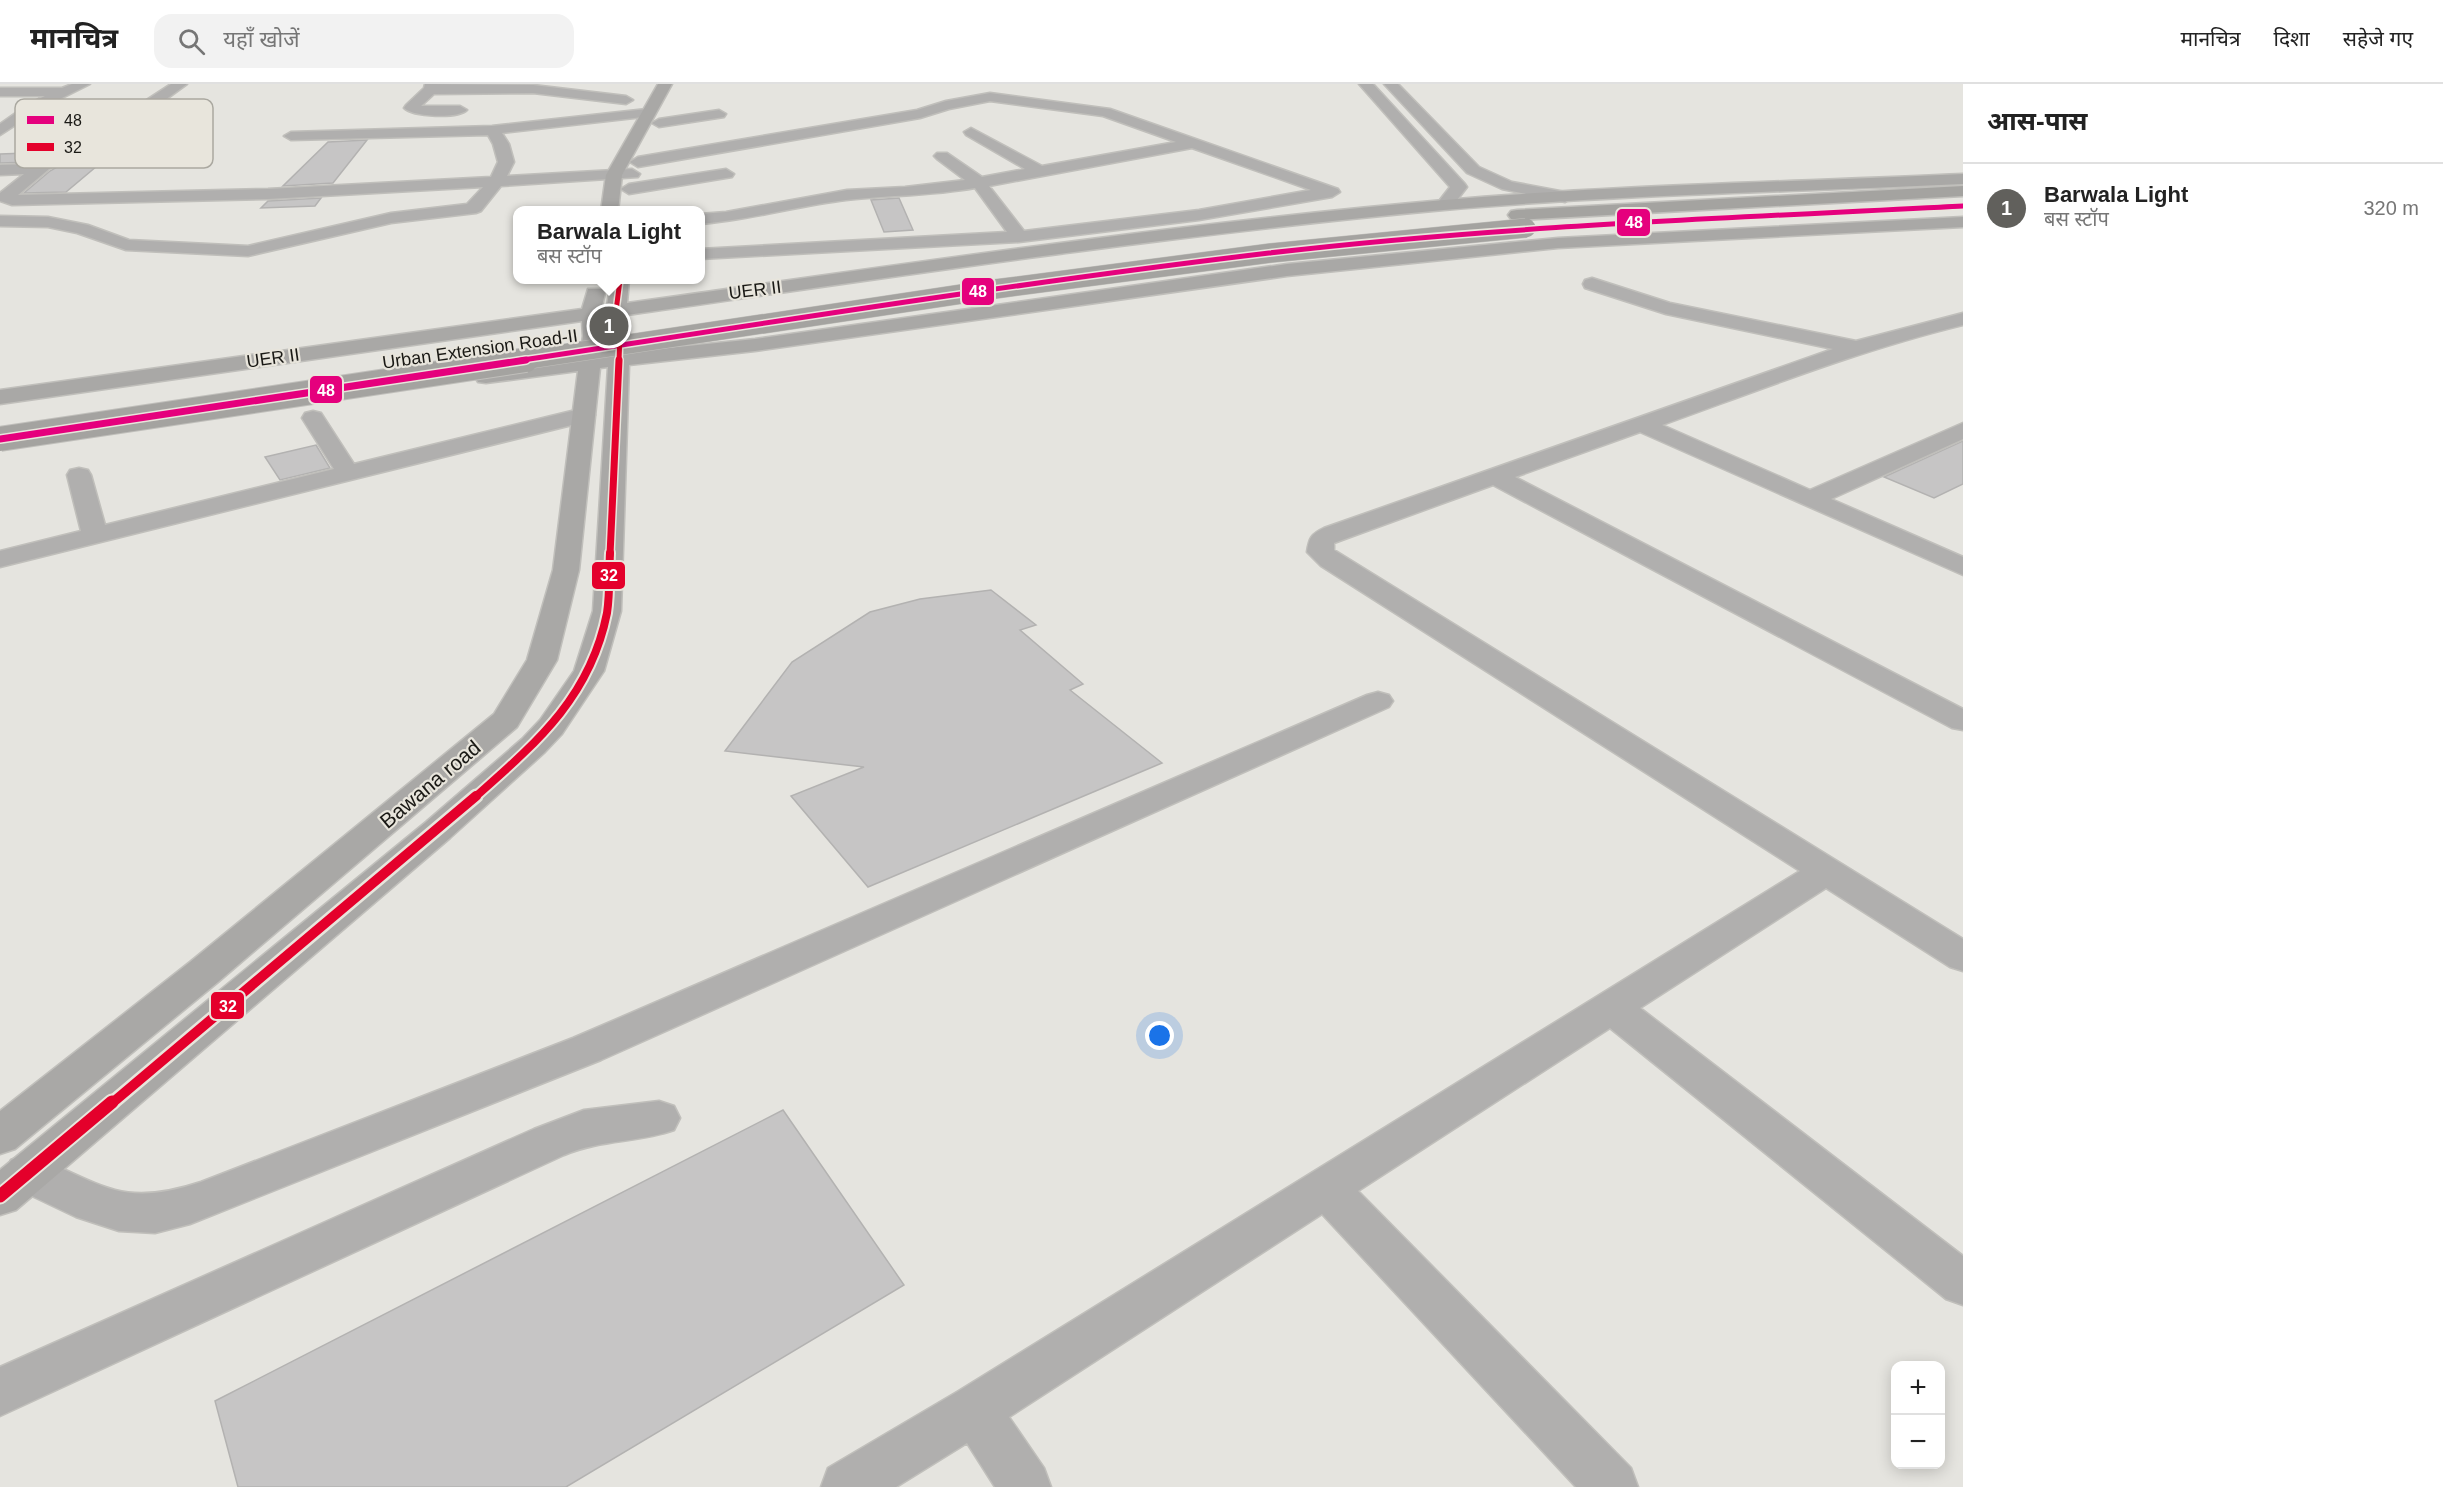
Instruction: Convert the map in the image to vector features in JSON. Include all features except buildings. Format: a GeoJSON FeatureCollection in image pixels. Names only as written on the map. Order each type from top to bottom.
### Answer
{"type":"FeatureCollection","features":[{"type":"Feature","properties":{"kind":"highway","name":"Urban Extension Road-II"},"geometry":{"type":"LineString","coordinates":[[270,379],[986,275],[1248,241],[1963,191]]}},
{"type":"Feature","properties":{"kind":"highway","name":"Urban Extension Road-II"},"geometry":{"type":"LineString","coordinates":[[0,439],[995,289],[1521,221],[1963,206]]}},
{"type":"Feature","properties":{"kind":"main road"},"geometry":{"type":"LineString","coordinates":[[632,181],[653,118],[656,98],[665,84]]}},
{"type":"Feature","properties":{"kind":"main road"},"geometry":{"type":"LineString","coordinates":[[610,206],[614,175],[639,127],[653,118],[681,84]]}},
{"type":"Feature","properties":{"kind":"main road","name":"UER II"},"geometry":{"type":"LineString","coordinates":[[0,397],[449,333],[609,302],[1082,245],[1444,205],[1565,197],[1963,179]]}},
{"type":"Feature","properties":{"kind":"main road"},"geometry":{"type":"LineString","coordinates":[[0,448],[604,361],[755,345],[1287,270],[1558,243],[1963,222]]}},
{"type":"Feature","properties":{"kind":"main road","name":"Bawana road"},"geometry":{"type":"LineString","coordinates":[[0,1136],[213,964],[506,720],[542,660],[548,642],[566,570],[584,415],[604,361],[620,336],[609,302],[600,284]]}},
{"type":"Feature","properties":{"kind":"main road","name":"Bawana road"},"geometry":{"type":"LineString","coordinates":[[14,1184],[438,830],[533,746],[551,727],[589,671],[607,611],[604,361]]}},
{"type":"Feature","properties":{"kind":"street"},"geometry":{"type":"LineString","coordinates":[[50,99],[83,84]]}},
{"type":"Feature","properties":{"kind":"street"},"geometry":{"type":"LineString","coordinates":[[158,99],[180,84]]}},
{"type":"Feature","properties":{"kind":"street"},"geometry":{"type":"LineString","coordinates":[[1366,84],[1459,188],[1444,205]]}},
{"type":"Feature","properties":{"kind":"street"},"geometry":{"type":"LineString","coordinates":[[1391,84],[1473,170],[1508,186],[1565,197]]}},
{"type":"Feature","properties":{"kind":"street"},"geometry":{"type":"LineString","coordinates":[[474,109],[421,111],[411,108],[431,87],[534,87],[626,100]]}},
{"type":"Feature","properties":{"kind":"street"},"geometry":{"type":"LineString","coordinates":[[534,87],[537,106],[656,98]]}},
{"type":"Feature","properties":{"kind":"street"},"geometry":{"type":"LineString","coordinates":[[0,92],[65,92]]}},
{"type":"Feature","properties":{"kind":"street"},"geometry":{"type":"LineString","coordinates":[[632,181],[920,114],[946,105],[990,97],[1105,112],[1332,192],[1199,215],[1019,237],[705,254]]}},
{"type":"Feature","properties":{"kind":"street"},"geometry":{"type":"LineString","coordinates":[[497,137],[653,118],[719,114]]}},
{"type":"Feature","properties":{"kind":"street"},"geometry":{"type":"LineString","coordinates":[[0,131],[15,120]]}},
{"type":"Feature","properties":{"kind":"street"},"geometry":{"type":"LineString","coordinates":[[291,136],[497,137],[639,127]]}},
{"type":"Feature","properties":{"kind":"street"},"geometry":{"type":"LineString","coordinates":[[971,132],[1041,172]]}},
{"type":"Feature","properties":{"kind":"street"},"geometry":{"type":"LineString","coordinates":[[0,221],[39,222],[82,229],[126,245],[157,249],[248,250],[391,218],[475,207],[497,180],[506,162],[497,137]]}},
{"type":"Feature","properties":{"kind":"street"},"geometry":{"type":"LineString","coordinates":[[705,219],[726,217],[847,195],[915,192],[980,183],[1193,143]]}},
{"type":"Feature","properties":{"kind":"street"},"geometry":{"type":"LineString","coordinates":[[942,156],[980,183],[1019,237]]}},
{"type":"Feature","properties":{"kind":"street"},"geometry":{"type":"LineString","coordinates":[[0,170],[38,168],[41,170],[5,197],[6,199],[268,194],[497,180],[614,175],[632,181],[726,174]]}},
{"type":"Feature","properties":{"kind":"street"},"geometry":{"type":"LineString","coordinates":[[1592,284],[1666,308],[1859,348]]}},
{"type":"Feature","properties":{"kind":"street"},"geometry":{"type":"LineString","coordinates":[[1963,319],[1913,331],[1859,348],[1333,534],[1322,539],[1320,552],[1963,957]]}},
{"type":"Feature","properties":{"kind":"street"},"geometry":{"type":"LineString","coordinates":[[0,559],[584,415]]}},
{"type":"Feature","properties":{"kind":"street"},"geometry":{"type":"LineString","coordinates":[[313,418],[348,472]]}},
{"type":"Feature","properties":{"kind":"street"},"geometry":{"type":"LineString","coordinates":[[1643,425],[1963,567]]}},
{"type":"Feature","properties":{"kind":"street"},"geometry":{"type":"LineString","coordinates":[[1810,499],[1963,430]]}},
{"type":"Feature","properties":{"kind":"street"},"geometry":{"type":"LineString","coordinates":[[79,475],[95,535]]}},
{"type":"Feature","properties":{"kind":"street"},"geometry":{"type":"LineString","coordinates":[[1496,477],[1963,721]]}},
{"type":"Feature","properties":{"kind":"street"},"geometry":{"type":"LineString","coordinates":[[14,1184],[133,1214],[172,1210],[223,1193],[597,1045],[1378,702]]}},
{"type":"Feature","properties":{"kind":"street"},"geometry":{"type":"LineString","coordinates":[[847,1487],[975,1410],[1827,871]]}},
{"type":"Feature","properties":{"kind":"street"},"geometry":{"type":"LineString","coordinates":[[1611,1007],[1963,1284]]}},
{"type":"Feature","properties":{"kind":"street"},"geometry":{"type":"LineString","coordinates":[[0,1392],[549,1142],[584,1128],[659,1118]]}},
{"type":"Feature","properties":{"kind":"street"},"geometry":{"type":"LineString","coordinates":[[1326,1188],[1612,1487]]}},
{"type":"Feature","properties":{"kind":"street"},"geometry":{"type":"LineString","coordinates":[[975,1410],[1025,1487]]}},
{"type":"Feature","properties":{"kind":"transit line","name":"48"},"geometry":{"type":"LineString","coordinates":[[0,439],[995,289],[1271,253],[1526,228],[1963,206]]}},
{"type":"Feature","properties":{"kind":"transit line","name":"32"},"geometry":{"type":"LineString","coordinates":[[0,1196],[438,830],[533,746],[551,727],[589,671],[607,611],[620,335],[616,311],[619,284]]}},
{"type":"Feature","properties":{"kind":"place","name":"Barwala Light"},"geometry":{"type":"Point","coordinates":[609,326]}}]}
